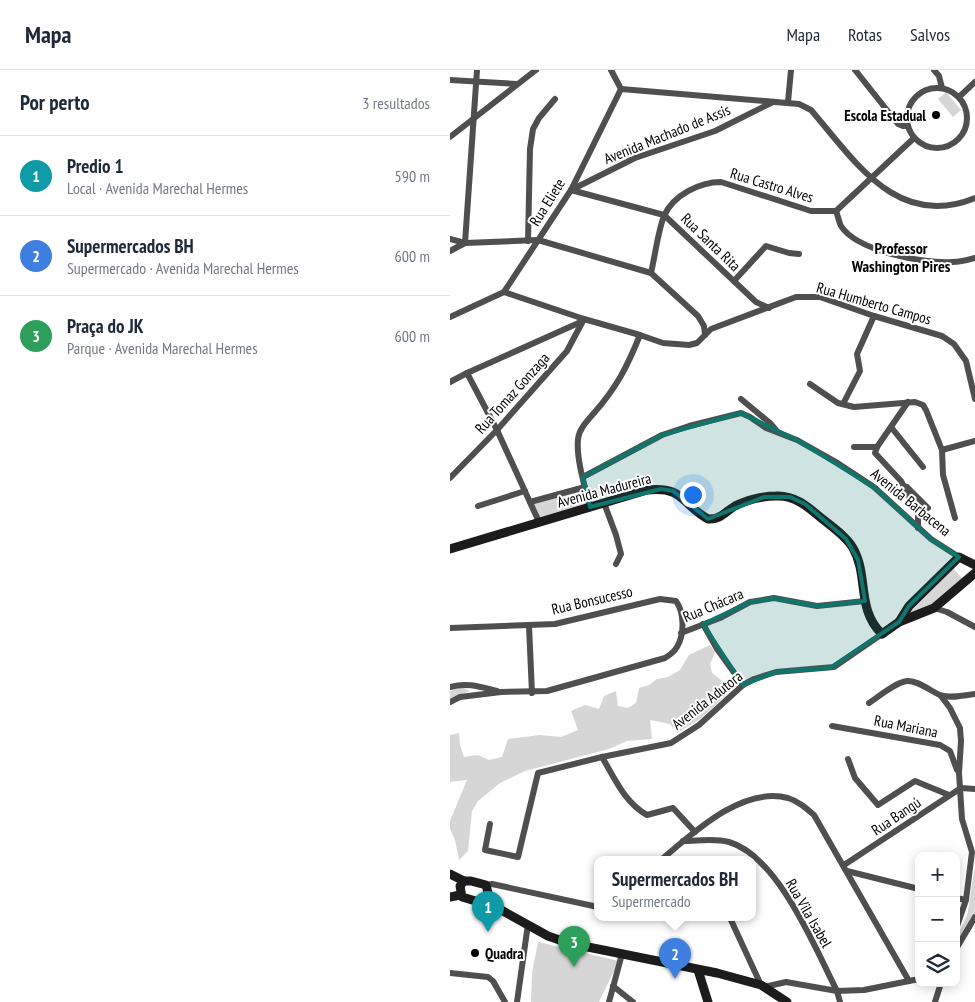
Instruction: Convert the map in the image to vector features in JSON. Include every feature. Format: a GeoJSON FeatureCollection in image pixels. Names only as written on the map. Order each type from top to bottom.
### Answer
{"type":"FeatureCollection","features":[{"type":"Feature","properties":{"kind":"street"},"geometry":{"type":"LineString","coordinates":[[465,243],[477,70]]}},
{"type":"Feature","properties":{"kind":"street"},"geometry":{"type":"LineString","coordinates":[[450,137],[536,70]]}},
{"type":"Feature","properties":{"kind":"street"},"geometry":{"type":"LineString","coordinates":[[610,70],[621,89]]}},
{"type":"Feature","properties":{"kind":"street"},"geometry":{"type":"LineString","coordinates":[[788,102],[791,70]]}},
{"type":"Feature","properties":{"kind":"street"},"geometry":{"type":"LineString","coordinates":[[855,70],[898,124],[908,126]]}},
{"type":"Feature","properties":{"kind":"street"},"geometry":{"type":"LineString","coordinates":[[934,70],[939,76],[942,88]]}},
{"type":"Feature","properties":{"kind":"street"},"geometry":{"type":"LineString","coordinates":[[450,80],[517,84]]}},
{"type":"Feature","properties":{"kind":"street"},"geometry":{"type":"LineString","coordinates":[[959,97],[975,82]]}},
{"type":"Feature","properties":{"kind":"street"},"geometry":{"type":"LineString","coordinates":[[942,88],[951,91],[959,97],[967,113],[967,121],[960,137],[946,147],[937,148],[920,144],[914,138],[908,126],[906,116],[914,97],[922,91],[942,88]]}},
{"type":"Feature","properties":{"kind":"street","name":"Avenida Machado de Assis"},"geometry":{"type":"LineString","coordinates":[[621,89],[799,104],[811,110],[871,179],[897,197],[921,204],[946,206],[959,204],[975,198]]}},
{"type":"Feature","properties":{"kind":"street","name":"Rua Eliete"},"geometry":{"type":"LineString","coordinates":[[504,292],[571,190],[621,89]]}},
{"type":"Feature","properties":{"kind":"street"},"geometry":{"type":"LineString","coordinates":[[528,240],[530,149],[534,129],[539,118],[555,99]]}},
{"type":"Feature","properties":{"kind":"street","name":"Avenida Machado de Assis"},"geometry":{"type":"LineString","coordinates":[[571,190],[635,158],[715,131],[773,101]]}},
{"type":"Feature","properties":{"kind":"street"},"geometry":{"type":"LineString","coordinates":[[914,138],[836,211],[841,225],[850,236],[873,248],[902,257],[935,262],[953,262],[975,258]]}},
{"type":"Feature","properties":{"kind":"street","name":"Rua Castro Alves"},"geometry":{"type":"LineString","coordinates":[[651,273],[664,215],[677,199],[698,186],[709,182],[721,182],[811,211],[836,211]]}},
{"type":"Feature","properties":{"kind":"street","name":"Rua Santa Rita"},"geometry":{"type":"LineString","coordinates":[[571,190],[664,215],[756,302],[770,308]]}},
{"type":"Feature","properties":{"kind":"street"},"geometry":{"type":"LineString","coordinates":[[450,239],[465,243],[538,240],[651,273],[698,316],[704,326],[704,335]]}},
{"type":"Feature","properties":{"kind":"street"},"geometry":{"type":"LineString","coordinates":[[450,251],[465,243]]}},
{"type":"Feature","properties":{"kind":"street"},"geometry":{"type":"LineString","coordinates":[[734,281],[766,246],[799,254]]}},
{"type":"Feature","properties":{"kind":"street"},"geometry":{"type":"LineString","coordinates":[[450,317],[504,292]]}},
{"type":"Feature","properties":{"kind":"street","name":"Rua Humberto Campos"},"geometry":{"type":"LineString","coordinates":[[504,292],[583,320],[663,343],[690,345],[697,343],[711,329],[796,298],[820,297],[874,316],[942,336],[954,344],[966,361],[975,399]]}},
{"type":"Feature","properties":{"kind":"street"},"geometry":{"type":"LineString","coordinates":[[843,404],[860,371],[857,354],[874,316]]}},
{"type":"Feature","properties":{"kind":"street"},"geometry":{"type":"LineString","coordinates":[[450,382],[583,320]]}},
{"type":"Feature","properties":{"kind":"street","name":"Rua Tomaz Gonzaga"},"geometry":{"type":"LineString","coordinates":[[450,478],[497,430],[567,351],[583,320]]}},
{"type":"Feature","properties":{"kind":"street"},"geometry":{"type":"LineString","coordinates":[[590,507],[583,477],[578,438],[583,425],[609,396],[625,370],[640,335]]}},
{"type":"Feature","properties":{"kind":"street"},"geometry":{"type":"LineString","coordinates":[[467,373],[497,430],[539,522]]}},
{"type":"Feature","properties":{"kind":"street"},"geometry":{"type":"LineString","coordinates":[[810,384],[838,403],[854,407],[908,402],[923,405],[942,450],[943,475],[955,518]]}},
{"type":"Feature","properties":{"kind":"street"},"geometry":{"type":"LineString","coordinates":[[741,399],[777,431]]}},
{"type":"Feature","properties":{"kind":"street"},"geometry":{"type":"LineString","coordinates":[[908,402],[877,447],[875,453],[928,508]]}},
{"type":"Feature","properties":{"kind":"street","name":"Avenida Barbacena"},"geometry":{"type":"LineString","coordinates":[[583,477],[662,435],[689,426],[741,414],[750,417],[766,428],[777,431],[821,453],[874,487],[931,539],[975,565]]}},
{"type":"Feature","properties":{"kind":"street"},"geometry":{"type":"LineString","coordinates":[[891,427],[923,467]]}},
{"type":"Feature","properties":{"kind":"street"},"geometry":{"type":"LineString","coordinates":[[942,450],[975,441]]}},
{"type":"Feature","properties":{"kind":"street"},"geometry":{"type":"LineString","coordinates":[[854,447],[877,447]]}},
{"type":"Feature","properties":{"kind":"street"},"geometry":{"type":"LineString","coordinates":[[901,480],[918,513],[918,528]]}},
{"type":"Feature","properties":{"kind":"street"},"geometry":{"type":"LineString","coordinates":[[530,502],[585,487]]}},
{"type":"Feature","properties":{"kind":"street","name":"Avenida Madureira"},"geometry":{"type":"LineString","coordinates":[[450,550],[647,490],[661,489],[672,491],[708,519],[715,519],[747,501],[776,496],[790,498],[805,504],[846,539],[853,548],[858,560],[870,621],[882,634]]}},
{"type":"Feature","properties":{"kind":"street"},"geometry":{"type":"LineString","coordinates":[[478,506],[525,491]]}},
{"type":"Feature","properties":{"kind":"street"},"geometry":{"type":"LineString","coordinates":[[604,503],[616,536],[620,554],[616,564]]}},
{"type":"Feature","properties":{"kind":"street"},"geometry":{"type":"LineString","coordinates":[[899,622],[909,606],[959,557]]}},
{"type":"Feature","properties":{"kind":"street","name":"Avenida Adutora"},"geometry":{"type":"LineString","coordinates":[[490,824],[485,850],[518,857],[538,773],[677,741],[699,725],[743,686],[776,672],[834,667],[899,622],[934,608],[975,573]]}},
{"type":"Feature","properties":{"kind":"street","name":"Rua Bonsucesso"},"geometry":{"type":"LineString","coordinates":[[450,628],[529,626],[572,621],[660,598],[674,600],[681,608],[681,633]]}},
{"type":"Feature","properties":{"kind":"street","name":"Rua Chácara"},"geometry":{"type":"LineString","coordinates":[[501,692],[532,693],[547,691],[665,658],[672,654],[678,646],[681,633],[720,618],[750,602],[774,598],[817,606],[865,601]]}},
{"type":"Feature","properties":{"kind":"street"},"geometry":{"type":"LineString","coordinates":[[934,608],[947,612],[975,627]]}},
{"type":"Feature","properties":{"kind":"street"},"geometry":{"type":"LineString","coordinates":[[704,624],[717,649],[743,686]]}},
{"type":"Feature","properties":{"kind":"street"},"geometry":{"type":"LineString","coordinates":[[529,626],[532,693]]}},
{"type":"Feature","properties":{"kind":"street"},"geometry":{"type":"LineString","coordinates":[[869,703],[907,681],[921,685],[941,696],[950,708],[960,728],[962,741],[959,773],[962,819],[974,852],[966,900],[960,917]]}},
{"type":"Feature","properties":{"kind":"street"},"geometry":{"type":"LineString","coordinates":[[450,687],[458,684],[472,685],[501,692]]}},
{"type":"Feature","properties":{"kind":"street"},"geometry":{"type":"LineString","coordinates":[[450,702],[460,697],[501,692]]}},
{"type":"Feature","properties":{"kind":"street"},"geometry":{"type":"LineString","coordinates":[[941,696],[954,697],[975,694]]}},
{"type":"Feature","properties":{"kind":"street","name":"Rua Mariana"},"geometry":{"type":"LineString","coordinates":[[832,726],[940,744],[950,751],[959,773]]}},
{"type":"Feature","properties":{"kind":"street"},"geometry":{"type":"LineString","coordinates":[[602,757],[629,802],[637,809],[647,816],[673,808],[695,832]]}},
{"type":"Feature","properties":{"kind":"street"},"geometry":{"type":"LineString","coordinates":[[848,759],[855,778],[878,805],[914,781],[949,795]]}},
{"type":"Feature","properties":{"kind":"street"},"geometry":{"type":"LineString","coordinates":[[961,788],[975,789]]}},
{"type":"Feature","properties":{"kind":"street","name":"Rua Bangú"},"geometry":{"type":"LineString","coordinates":[[846,868],[961,788]]}},
{"type":"Feature","properties":{"kind":"street"},"geometry":{"type":"LineString","coordinates":[[666,856],[711,820],[741,803],[768,796],[788,798],[800,803],[814,814],[909,981]]}},
{"type":"Feature","properties":{"kind":"street","name":"Rua Vila Isabel"},"geometry":{"type":"LineString","coordinates":[[683,841],[716,840],[730,842],[753,856]]}},
{"type":"Feature","properties":{"kind":"street","name":"Rua Vila Isabel"},"geometry":{"type":"LineString","coordinates":[[756,858],[766,867],[790,900],[837,991],[840,1002]]}},
{"type":"Feature","properties":{"kind":"street"},"geometry":{"type":"LineString","coordinates":[[846,868],[915,888]]}},
{"type":"Feature","properties":{"kind":"street"},"geometry":{"type":"LineString","coordinates":[[450,874],[464,881],[486,885],[492,884],[594,906]]}},
{"type":"Feature","properties":{"kind":"street"},"geometry":{"type":"LineString","coordinates":[[460,895],[460,886],[464,881]]}},
{"type":"Feature","properties":{"kind":"street"},"geometry":{"type":"LineString","coordinates":[[485,901],[488,893],[486,885]]}},
{"type":"Feature","properties":{"kind":"street"},"geometry":{"type":"LineString","coordinates":[[450,897],[460,895],[473,901],[485,901],[548,936],[568,943],[716,973],[763,986],[787,1002]]}},
{"type":"Feature","properties":{"kind":"street"},"geometry":{"type":"LineString","coordinates":[[960,899],[966,900]]}},
{"type":"Feature","properties":{"kind":"street"},"geometry":{"type":"LineString","coordinates":[[960,942],[975,917]]}},
{"type":"Feature","properties":{"kind":"street"},"geometry":{"type":"LineString","coordinates":[[731,921],[763,986]]}},
{"type":"Feature","properties":{"kind":"street"},"geometry":{"type":"LineString","coordinates":[[517,1002],[528,924]]}},
{"type":"Feature","properties":{"kind":"street"},"geometry":{"type":"LineString","coordinates":[[609,1002],[622,954]]}},
{"type":"Feature","properties":{"kind":"street"},"geometry":{"type":"LineString","coordinates":[[698,970],[708,1002]]}},
{"type":"Feature","properties":{"kind":"street"},"geometry":{"type":"LineString","coordinates":[[450,973],[488,976],[493,980],[505,1002]]}},
{"type":"Feature","properties":{"kind":"street"},"geometry":{"type":"LineString","coordinates":[[704,990],[709,979],[716,973]]}},
{"type":"Feature","properties":{"kind":"street"},"geometry":{"type":"LineString","coordinates":[[763,986],[786,982],[837,991],[864,990],[915,980]]}},
{"type":"Feature","properties":{"kind":"street"},"geometry":{"type":"LineString","coordinates":[[613,986],[633,1002]]}},
{"type":"Feature","properties":{"kind":"street"},"geometry":{"type":"LineString","coordinates":[[934,1002],[940,987]]}},
{"type":"Feature","properties":{"kind":"highlighted area"},"geometry":{"type":"Polygon","coordinates":[[[741,413],[797,440],[874,487],[931,539],[959,557],[909,606],[899,622],[830,668],[776,672],[743,685],[703,624],[750,602],[774,598],[817,606],[865,601],[858,560],[846,539],[805,504],[790,497],[764,497],[708,519],[673,491],[661,489],[590,507],[583,477],[662,435],[741,413]]]}},
{"type":"Feature","properties":{"kind":"shaded area"},"geometry":{"type":"Polygon","coordinates":[[[946,92],[961,110],[953,117],[938,99],[946,92]]]}},
{"type":"Feature","properties":{"kind":"shaded area"},"geometry":{"type":"Polygon","coordinates":[[[584,488],[588,506],[539,521],[531,503],[584,488]]]}},
{"type":"Feature","properties":{"kind":"shaded area"},"geometry":{"type":"Polygon","coordinates":[[[953,568],[962,578],[934,607],[909,615],[911,610],[953,568]]]}},
{"type":"Feature","properties":{"kind":"shaded area"},"geometry":{"type":"Polygon","coordinates":[[[710,645],[715,652],[710,664],[712,673],[733,689],[700,719],[677,733],[670,724],[650,720],[652,739],[627,741],[609,749],[525,771],[500,783],[478,801],[472,811],[468,851],[459,860],[455,840],[450,829],[450,821],[467,780],[450,782],[450,735],[459,733],[464,757],[478,755],[489,760],[502,757],[508,739],[540,735],[561,737],[578,730],[571,711],[585,705],[599,709],[604,696],[616,691],[618,706],[628,708],[636,703],[639,688],[649,685],[657,679],[668,677],[680,670],[689,655],[710,645]]]}},
{"type":"Feature","properties":{"kind":"shaded area"},"geometry":{"type":"Polygon","coordinates":[[[462,687],[470,691],[450,698],[450,691],[462,687]]]}},
{"type":"Feature","properties":{"kind":"shaded area"},"geometry":{"type":"Polygon","coordinates":[[[975,868],[975,914],[960,938],[960,930],[967,915],[975,868]]]}},
{"type":"Feature","properties":{"kind":"shaded area"},"geometry":{"type":"Polygon","coordinates":[[[538,942],[619,961],[599,1002],[531,1002],[532,973],[538,942]]]}},
{"type":"Feature","properties":{"kind":"place","name":"Escola Estadual"},"geometry":{"type":"Point","coordinates":[936,115]}},
{"type":"Feature","properties":{"kind":"place","name":"Predio 1"},"geometry":{"type":"Point","coordinates":[488,932]}},
{"type":"Feature","properties":{"kind":"place","name":"Quadra"},"geometry":{"type":"Point","coordinates":[475,953]}},
{"type":"Feature","properties":{"kind":"place","name":"Praça do JK"},"geometry":{"type":"Point","coordinates":[574,967]}},
{"type":"Feature","properties":{"kind":"place","name":"Supermercados BH"},"geometry":{"type":"Point","coordinates":[675,979]}},
{"type":"Feature","properties":{"kind":"district","name":"Professor Washington Pires"},"geometry":{"type":"Point","coordinates":[901,257]}}]}
